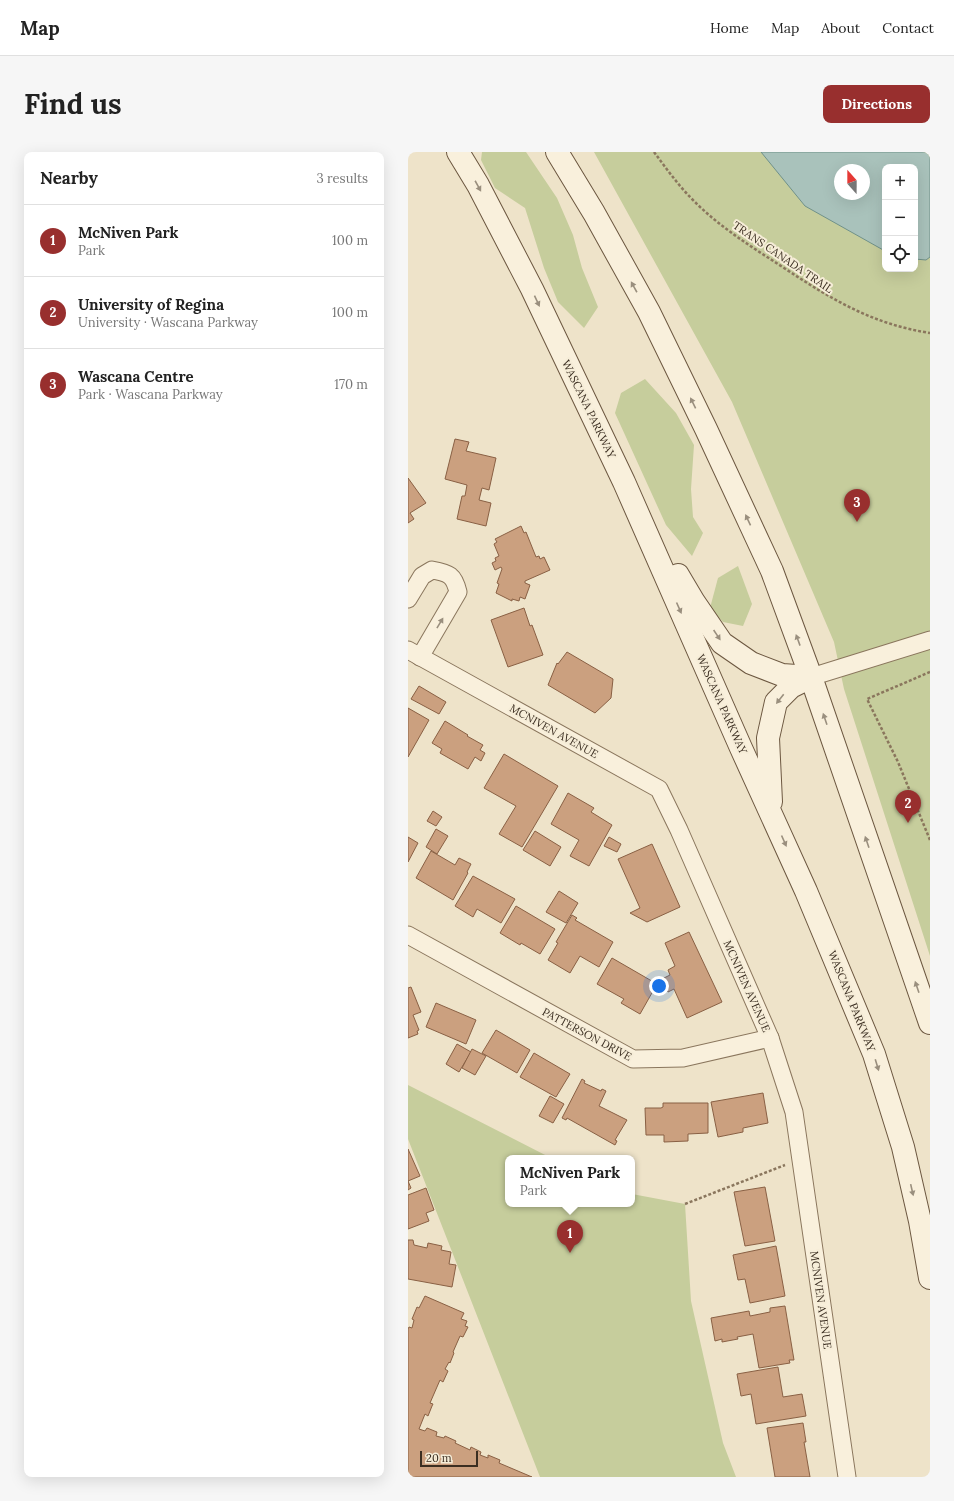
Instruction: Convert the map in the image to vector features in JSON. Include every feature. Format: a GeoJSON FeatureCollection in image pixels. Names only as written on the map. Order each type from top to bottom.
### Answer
{"type":"FeatureCollection","features":[{"type":"Feature","properties":{"kind":"main road","name":"WASCANA PARKWAY"},"geometry":{"type":"LineString","coordinates":[[458,152],[478,185],[532,289],[624,482],[806,891],[874,1054],[902,1147],[920,1221],[930,1278]]}},
{"type":"Feature","properties":{"kind":"main road"},"geometry":{"type":"LineString","coordinates":[[557,152],[594,213],[649,312],[706,429],[772,572],[811,677],[930,1023]]}},
{"type":"Feature","properties":{"kind":"main road"},"geometry":{"type":"LineString","coordinates":[[624,482],[694,602],[722,643],[751,663],[763,668],[782,675],[811,677]]}},
{"type":"Feature","properties":{"kind":"main road"},"geometry":{"type":"LineString","coordinates":[[772,814],[768,738],[776,702],[791,687],[811,677]]}},
{"type":"Feature","properties":{"kind":"street"},"geometry":{"type":"LineString","coordinates":[[408,599],[422,576],[432,570],[446,572],[456,581],[458,592],[414,653]]}},
{"type":"Feature","properties":{"kind":"street"},"geometry":{"type":"LineString","coordinates":[[811,677],[929,642]]}},
{"type":"Feature","properties":{"kind":"street","name":"MCNIVEN AVENUE"},"geometry":{"type":"LineString","coordinates":[[414,653],[659,789],[679,830],[770,1038],[794,1112],[847,1477]]}},
{"type":"Feature","properties":{"kind":"street","name":"PATTERSON DRIVE"},"geometry":{"type":"LineString","coordinates":[[411,941],[633,1060],[683,1058],[770,1038]]}},
{"type":"Feature","properties":{"kind":"path","name":"TRANS CANADA TRAIL"},"geometry":{"type":"LineString","coordinates":[[654,152],[674,179],[704,210],[735,236],[811,286],[836,301],[870,318],[910,330],[930,333]]}},
{"type":"Feature","properties":{"kind":"path"},"geometry":{"type":"LineString","coordinates":[[930,672],[867,698],[898,762],[930,840]]}},
{"type":"Feature","properties":{"kind":"path"},"geometry":{"type":"LineString","coordinates":[[685,1204],[800,1158]]}},
{"type":"Feature","properties":{"kind":"green space"},"geometry":{"type":"Polygon","coordinates":[[[482,152],[526,152],[557,198],[573,235],[582,268],[598,307],[584,328],[558,302],[544,268],[525,208],[495,188],[481,160],[482,152]]]}},
{"type":"Feature","properties":{"kind":"green space"},"geometry":{"type":"Polygon","coordinates":[[[594,152],[930,152],[930,956],[844,689],[834,642],[732,402],[594,152]]]}},
{"type":"Feature","properties":{"kind":"green space"},"geometry":{"type":"Polygon","coordinates":[[[645,379],[676,413],[694,445],[691,489],[693,517],[703,533],[692,556],[666,525],[615,413],[621,393],[645,379]]]}},
{"type":"Feature","properties":{"kind":"green space"},"geometry":{"type":"Polygon","coordinates":[[[738,566],[752,604],[743,626],[723,622],[710,608],[718,578],[738,566]]]}},
{"type":"Feature","properties":{"kind":"green space"},"geometry":{"type":"Polygon","coordinates":[[[408,1085],[545,1155],[505,1155],[505,1207],[635,1207],[635,1195],[685,1204],[691,1301],[723,1443],[736,1477],[540,1477],[408,1139],[408,1085]]]}},
{"type":"Feature","properties":{"kind":"water"},"geometry":{"type":"Polygon","coordinates":[[[761,152],[930,152],[930,257],[926,260],[918,259],[918,164],[882,164],[882,249],[805,206],[761,152]]]}},
{"type":"Feature","properties":{"kind":"building"},"geometry":{"type":"Polygon","coordinates":[[[455,439],[469,442],[466,451],[496,458],[489,490],[482,488],[479,500],[491,503],[486,526],[457,519],[462,496],[465,496],[467,485],[445,479],[455,439]]]}},
{"type":"Feature","properties":{"kind":"building"},"geometry":{"type":"Polygon","coordinates":[[[408,478],[426,503],[410,513],[414,519],[408,523],[408,478]]]}},
{"type":"Feature","properties":{"kind":"building"},"geometry":{"type":"Polygon","coordinates":[[[521,526],[524,533],[526,532],[536,557],[539,556],[540,559],[544,557],[550,570],[525,581],[525,583],[530,585],[525,599],[520,597],[519,601],[512,599],[512,601],[496,593],[499,584],[497,583],[502,569],[501,567],[495,570],[492,563],[496,561],[495,558],[499,556],[494,544],[497,542],[495,539],[521,526]]]}},
{"type":"Feature","properties":{"kind":"building"},"geometry":{"type":"Polygon","coordinates":[[[524,608],[543,655],[508,667],[491,620],[524,608]]]}},
{"type":"Feature","properties":{"kind":"building"},"geometry":{"type":"Polygon","coordinates":[[[567,652],[613,679],[611,698],[595,713],[548,685],[557,663],[558,664],[567,652]]]}},
{"type":"Feature","properties":{"kind":"building"},"geometry":{"type":"Polygon","coordinates":[[[419,686],[446,702],[439,714],[411,699],[419,686]]]}},
{"type":"Feature","properties":{"kind":"building"},"geometry":{"type":"Polygon","coordinates":[[[408,708],[429,720],[408,757],[408,708]]]}},
{"type":"Feature","properties":{"kind":"building"},"geometry":{"type":"Polygon","coordinates":[[[445,721],[483,745],[480,750],[485,753],[481,761],[475,757],[468,769],[440,753],[442,749],[432,743],[445,721]]]}},
{"type":"Feature","properties":{"kind":"building"},"geometry":{"type":"Polygon","coordinates":[[[504,754],[558,786],[522,847],[499,834],[516,806],[484,788],[504,754]]]}},
{"type":"Feature","properties":{"kind":"building"},"geometry":{"type":"Polygon","coordinates":[[[568,793],[594,808],[591,812],[612,825],[589,866],[570,856],[579,840],[551,824],[568,793]]]}},
{"type":"Feature","properties":{"kind":"building"},"geometry":{"type":"Polygon","coordinates":[[[433,811],[442,817],[436,826],[427,821],[433,811]]]}},
{"type":"Feature","properties":{"kind":"building"},"geometry":{"type":"Polygon","coordinates":[[[436,829],[448,836],[437,854],[426,847],[436,829]]]}},
{"type":"Feature","properties":{"kind":"building"},"geometry":{"type":"Polygon","coordinates":[[[535,831],[561,847],[550,866],[523,850],[535,831]]]}},
{"type":"Feature","properties":{"kind":"building"},"geometry":{"type":"Polygon","coordinates":[[[408,837],[418,843],[408,862],[408,837]]]}},
{"type":"Feature","properties":{"kind":"building"},"geometry":{"type":"Polygon","coordinates":[[[609,837],[621,844],[617,852],[604,846],[609,837]]]}},
{"type":"Feature","properties":{"kind":"building"},"geometry":{"type":"Polygon","coordinates":[[[652,844],[680,907],[647,922],[630,913],[640,908],[618,859],[652,844]]]}},
{"type":"Feature","properties":{"kind":"building"},"geometry":{"type":"Polygon","coordinates":[[[431,851],[455,865],[459,858],[471,864],[467,872],[468,873],[453,900],[416,878],[431,851]]]}},
{"type":"Feature","properties":{"kind":"building"},"geometry":{"type":"Polygon","coordinates":[[[473,876],[515,899],[501,923],[477,909],[473,917],[455,906],[473,876]]]}},
{"type":"Feature","properties":{"kind":"building"},"geometry":{"type":"Polygon","coordinates":[[[559,891],[578,903],[566,923],[546,912],[559,891]]]}},
{"type":"Feature","properties":{"kind":"building"},"geometry":{"type":"Polygon","coordinates":[[[516,906],[555,929],[540,954],[521,943],[520,945],[500,933],[516,906]]]}},
{"type":"Feature","properties":{"kind":"building"},"geometry":{"type":"Polygon","coordinates":[[[572,915],[577,918],[575,920],[613,942],[599,967],[580,956],[570,973],[548,960],[558,943],[556,942],[572,915]]]}},
{"type":"Feature","properties":{"kind":"building"},"geometry":{"type":"Polygon","coordinates":[[[689,932],[722,1002],[687,1018],[674,989],[668,992],[662,979],[670,975],[668,970],[675,966],[665,943],[689,932]]]}},
{"type":"Feature","properties":{"kind":"building"},"geometry":{"type":"Polygon","coordinates":[[[612,958],[657,984],[640,1014],[621,1003],[624,999],[597,984],[612,958]]]}},
{"type":"Feature","properties":{"kind":"building"},"geometry":{"type":"Polygon","coordinates":[[[411,987],[421,1012],[413,1015],[419,1030],[417,1031],[418,1034],[408,1038],[408,988],[411,987]]]}},
{"type":"Feature","properties":{"kind":"building"},"geometry":{"type":"Polygon","coordinates":[[[436,1003],[476,1020],[466,1044],[426,1027],[436,1003]]]}},
{"type":"Feature","properties":{"kind":"building"},"geometry":{"type":"Polygon","coordinates":[[[496,1030],[530,1050],[517,1073],[482,1053],[496,1030]]]}},
{"type":"Feature","properties":{"kind":"building"},"geometry":{"type":"Polygon","coordinates":[[[457,1044],[471,1052],[459,1072],[446,1064],[457,1044]]]}},
{"type":"Feature","properties":{"kind":"building"},"geometry":{"type":"Polygon","coordinates":[[[472,1049],[486,1056],[475,1075],[462,1068],[472,1049]]]}},
{"type":"Feature","properties":{"kind":"building"},"geometry":{"type":"Polygon","coordinates":[[[534,1053],[570,1074],[556,1097],[520,1077],[534,1053]]]}},
{"type":"Feature","properties":{"kind":"building"},"geometry":{"type":"Polygon","coordinates":[[[582,1079],[585,1081],[584,1083],[601,1091],[602,1089],[606,1091],[599,1106],[627,1120],[615,1140],[617,1141],[615,1145],[567,1118],[566,1120],[562,1118],[582,1079]]]}},
{"type":"Feature","properties":{"kind":"building"},"geometry":{"type":"Polygon","coordinates":[[[763,1093],[768,1123],[743,1128],[743,1132],[718,1137],[711,1102],[763,1093]]]}},
{"type":"Feature","properties":{"kind":"building"},"geometry":{"type":"Polygon","coordinates":[[[550,1096],[564,1104],[553,1123],[539,1116],[550,1096]]]}},
{"type":"Feature","properties":{"kind":"building"},"geometry":{"type":"Polygon","coordinates":[[[663,1103],[708,1103],[708,1133],[688,1134],[688,1141],[664,1142],[664,1135],[646,1135],[645,1108],[661,1108],[663,1107],[663,1103]]]}},
{"type":"Feature","properties":{"kind":"building"},"geometry":{"type":"Polygon","coordinates":[[[408,1149],[420,1176],[408,1181],[408,1149]]]}},
{"type":"Feature","properties":{"kind":"building"},"geometry":{"type":"Polygon","coordinates":[[[408,1181],[411,1188],[408,1190],[408,1181]]]}},
{"type":"Feature","properties":{"kind":"building"},"geometry":{"type":"Polygon","coordinates":[[[765,1187],[775,1241],[745,1246],[734,1192],[765,1187]]]}},
{"type":"Feature","properties":{"kind":"building"},"geometry":{"type":"Polygon","coordinates":[[[426,1188],[434,1210],[426,1213],[429,1221],[408,1229],[408,1195],[426,1188]]]}},
{"type":"Feature","properties":{"kind":"building"},"geometry":{"type":"Polygon","coordinates":[[[408,1240],[413,1240],[414,1245],[427,1248],[428,1243],[442,1246],[441,1250],[451,1252],[449,1264],[456,1265],[452,1287],[408,1279],[408,1240]]]}},
{"type":"Feature","properties":{"kind":"building"},"geometry":{"type":"Polygon","coordinates":[[[776,1246],[785,1296],[750,1303],[745,1279],[738,1280],[733,1255],[776,1246]]]}},
{"type":"Feature","properties":{"kind":"building"},"geometry":{"type":"Polygon","coordinates":[[[425,1296],[464,1313],[461,1319],[467,1321],[465,1326],[468,1327],[463,1337],[460,1336],[450,1363],[449,1362],[445,1369],[448,1371],[443,1382],[440,1380],[430,1403],[433,1404],[428,1416],[425,1414],[419,1429],[425,1431],[427,1428],[437,1432],[436,1436],[444,1438],[445,1436],[456,1441],[455,1443],[470,1450],[471,1447],[481,1452],[480,1455],[488,1458],[488,1455],[500,1460],[499,1463],[532,1477],[408,1477],[408,1329],[409,1327],[412,1328],[414,1320],[412,1319],[417,1307],[419,1308],[425,1296]]]}},
{"type":"Feature","properties":{"kind":"building"},"geometry":{"type":"Polygon","coordinates":[[[785,1306],[794,1360],[789,1360],[790,1363],[759,1368],[753,1334],[722,1342],[722,1339],[715,1341],[711,1318],[749,1311],[750,1316],[770,1312],[770,1308],[785,1306]]]}},
{"type":"Feature","properties":{"kind":"building"},"geometry":{"type":"Polygon","coordinates":[[[778,1367],[783,1397],[802,1394],[806,1416],[756,1424],[751,1394],[741,1396],[737,1374],[778,1367]]]}},
{"type":"Feature","properties":{"kind":"building"},"geometry":{"type":"Polygon","coordinates":[[[803,1423],[806,1442],[804,1442],[810,1477],[775,1477],[767,1428],[803,1423]]]}},
{"type":"Feature","properties":{"kind":"place","name":"Wascana Centre"},"geometry":{"type":"Point","coordinates":[857,522]}},
{"type":"Feature","properties":{"kind":"place","name":"University of Regina"},"geometry":{"type":"Point","coordinates":[908,823]}},
{"type":"Feature","properties":{"kind":"place","name":"McNiven Park"},"geometry":{"type":"Point","coordinates":[570,1253]}}]}
